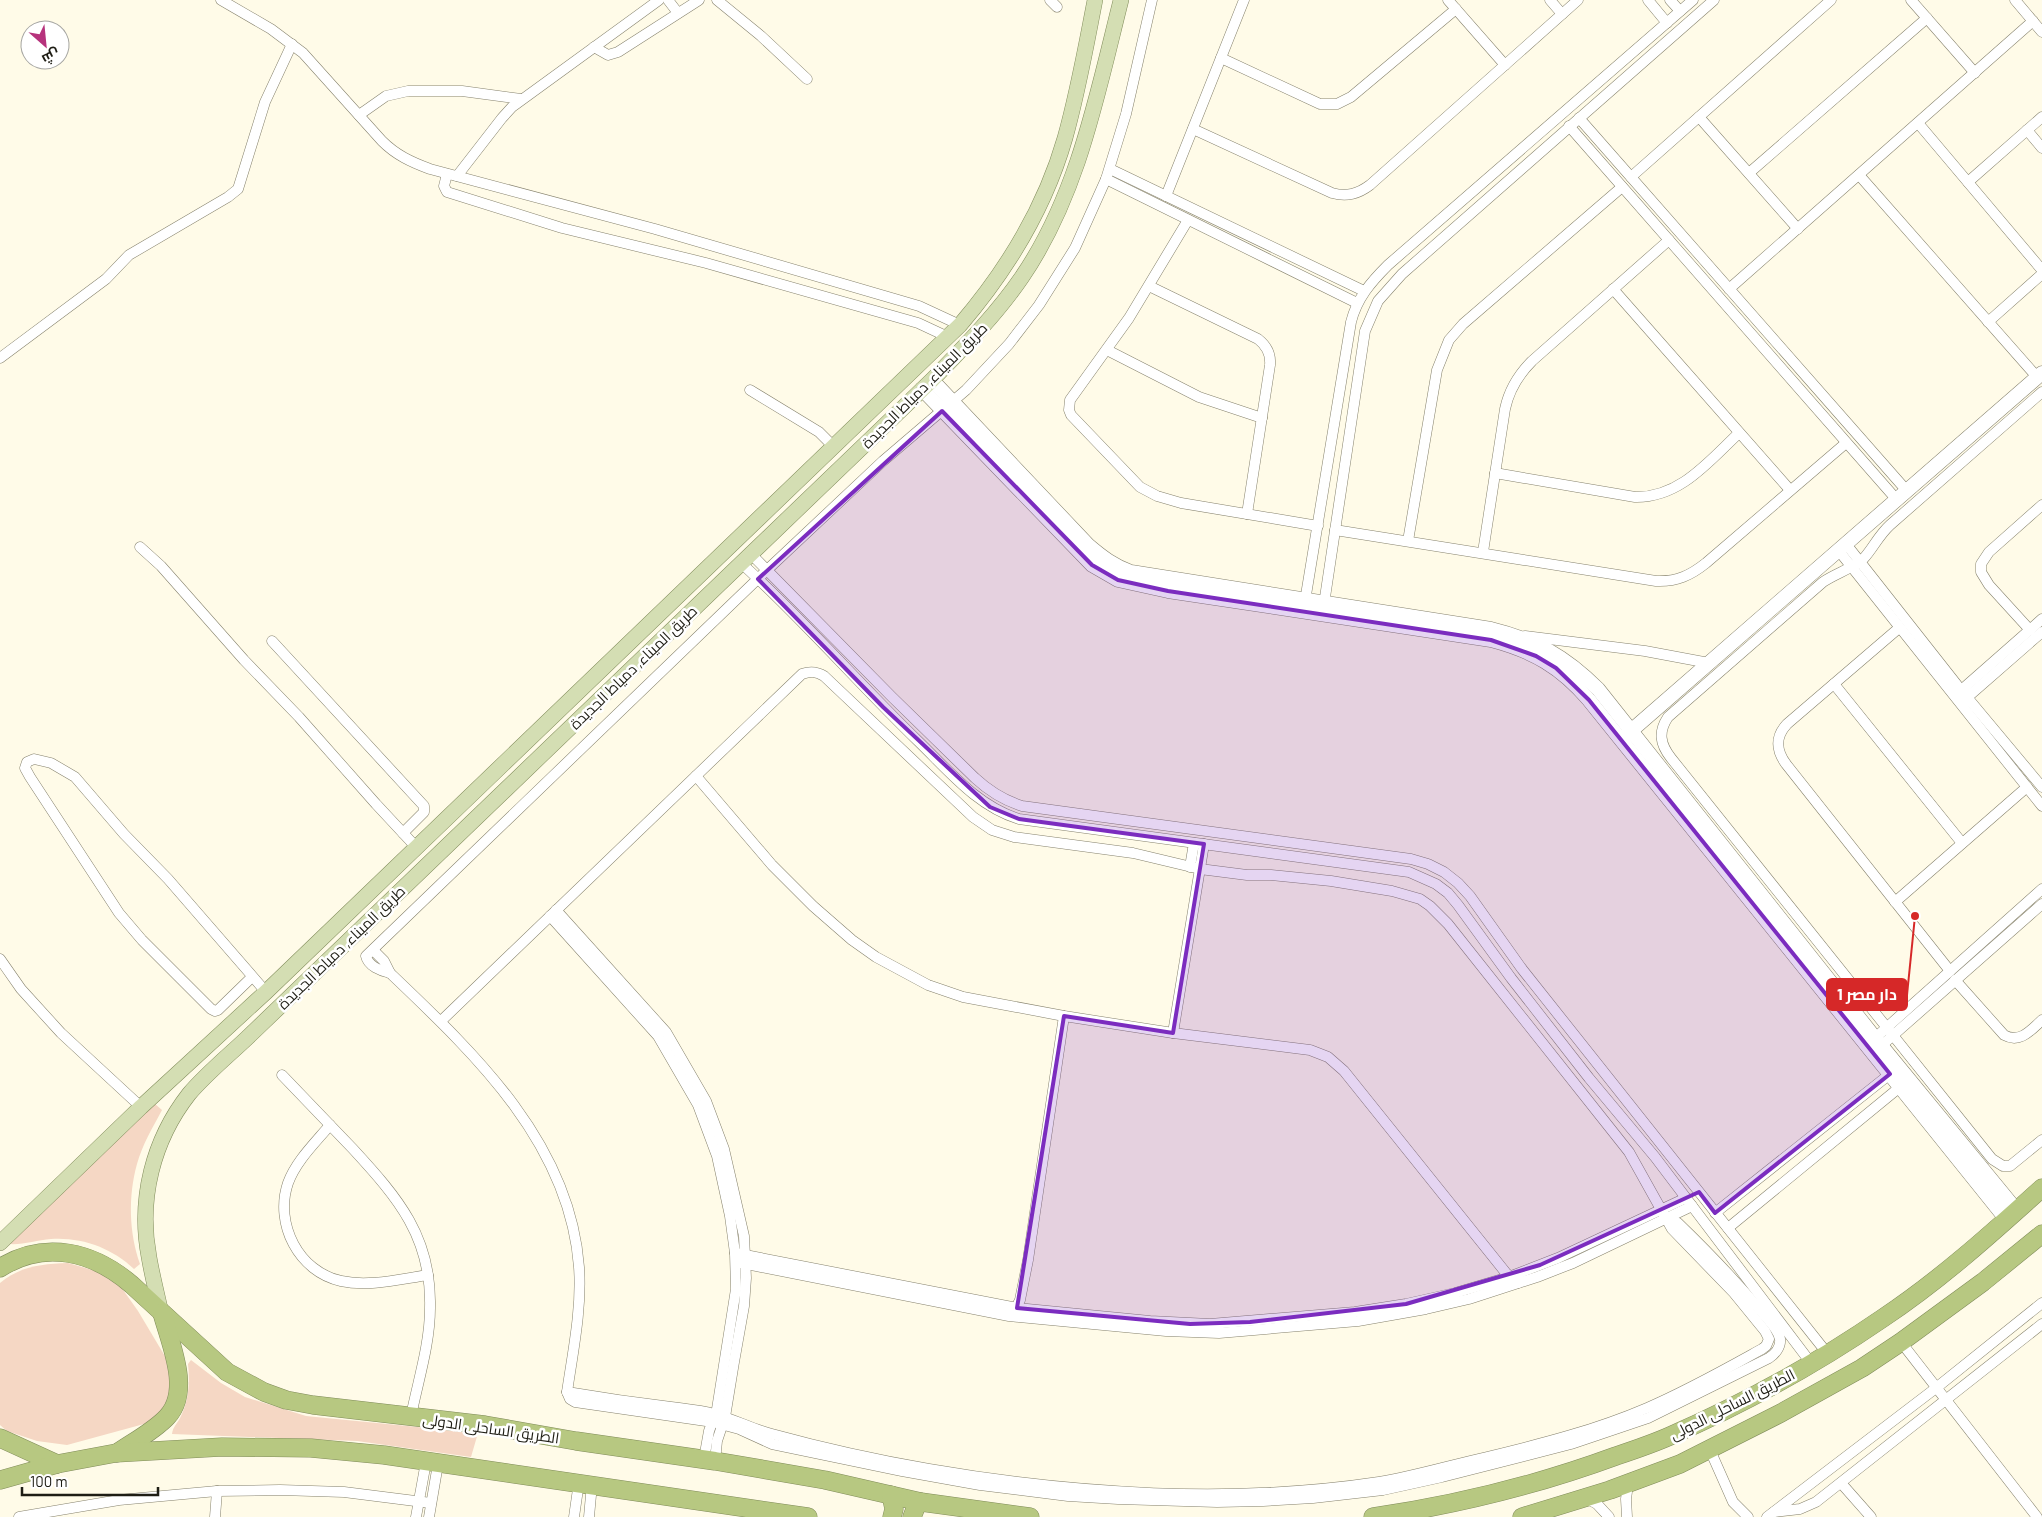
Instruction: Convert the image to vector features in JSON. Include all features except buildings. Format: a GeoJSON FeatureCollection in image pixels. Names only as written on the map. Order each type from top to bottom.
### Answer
{"type":"FeatureCollection","features":[{"type":"Feature","properties":{"kind":"highway","name":"الطريق الساحلى الدولى"},"geometry":{"type":"LineString","coordinates":[[1373,1517],[1469,1500],[1538,1482],[1668,1437],[1728,1409],[1811,1363],[1890,1313],[1962,1259],[2042,1188]]}},
{"type":"Feature","properties":{"kind":"highway","name":"الطريق الساحلى الدولى"},"geometry":{"type":"LineString","coordinates":[[1522,1517],[1628,1484],[1680,1464],[1822,1391],[1901,1342],[1983,1282],[2042,1234]]}},
{"type":"Feature","properties":{"kind":"highway","name":"الطريق الساحلى الدولى"},"geometry":{"type":"LineString","coordinates":[[0,1268],[30,1255],[54,1252],[78,1254],[98,1261],[116,1271],[227,1372],[264,1392],[286,1400],[313,1405],[485,1425],[825,1480],[891,1495],[917,1509],[1030,1517]]}},
{"type":"Feature","properties":{"kind":"highway"},"geometry":{"type":"LineString","coordinates":[[116,1453],[167,1417],[178,1398],[180,1388],[177,1369],[162,1313]]}},
{"type":"Feature","properties":{"kind":"highway"},"geometry":{"type":"LineString","coordinates":[[0,1438],[58,1464]]}},
{"type":"Feature","properties":{"kind":"highway"},"geometry":{"type":"LineString","coordinates":[[0,1480],[58,1464],[116,1453],[228,1447],[298,1447],[355,1451],[586,1483],[808,1517]]}},
{"type":"Feature","properties":{"kind":"highway"},"geometry":{"type":"LineString","coordinates":[[891,1495],[893,1502],[892,1517]]}},
{"type":"Feature","properties":{"kind":"main road","name":"طريق الميناء, دمياط الجديدة"},"geometry":{"type":"LineString","coordinates":[[0,1243],[141,1107],[266,992],[960,325],[980,302],[1006,264],[1030,224],[1049,183],[1065,140],[1077,95],[1095,0]]}},
{"type":"Feature","properties":{"kind":"main road","name":"طريق الميناء, دمياط الجديدة"},"geometry":{"type":"LineString","coordinates":[[162,1313],[148,1255],[145,1209],[152,1170],[159,1146],[178,1109],[191,1092],[927,385],[994,314],[1022,277],[1046,237],[1066,194],[1082,150],[1121,0]]}},
{"type":"Feature","properties":{"kind":"main road"},"geometry":{"type":"LineString","coordinates":[[658,615],[662,625],[673,629]]}},
{"type":"Feature","properties":{"kind":"main road"},"geometry":{"type":"LineString","coordinates":[[645,628],[652,628],[657,633],[659,642]]}},
{"type":"Feature","properties":{"kind":"street"},"geometry":{"type":"LineString","coordinates":[[221,0],[271,29],[292,44],[314,64],[386,145],[400,156],[430,169],[577,210],[655,229],[912,304],[960,325]]}},
{"type":"Feature","properties":{"kind":"street"},"geometry":{"type":"LineString","coordinates":[[659,0],[521,99],[452,175],[444,186],[447,192],[562,228],[706,262],[910,321],[926,326],[948,337]]}},
{"type":"Feature","properties":{"kind":"street"},"geometry":{"type":"LineString","coordinates":[[668,0],[678,13]]}},
{"type":"Feature","properties":{"kind":"street"},"geometry":{"type":"LineString","coordinates":[[594,47],[608,55],[618,52],[699,0]]}},
{"type":"Feature","properties":{"kind":"street"},"geometry":{"type":"LineString","coordinates":[[717,0],[761,36],[807,79]]}},
{"type":"Feature","properties":{"kind":"street"},"geometry":{"type":"LineString","coordinates":[[441,1021],[802,674],[813,671],[824,676],[973,817],[992,830],[1014,837],[1132,853],[1195,868],[1241,875],[1271,875],[1340,883],[1408,895],[1430,906],[1448,924],[1624,1145],[1665,1213],[1672,1229],[1734,1293],[1766,1331],[1768,1343],[1762,1349],[1680,1393],[1601,1425],[1523,1448],[1380,1482],[1311,1490],[1214,1493],[1167,1492],[1069,1487],[1021,1482],[929,1468],[851,1452],[772,1434],[719,1419],[575,1402],[570,1399],[568,1392],[580,1284],[577,1244],[567,1204],[547,1156],[520,1112],[476,1059],[441,1021],[390,973],[384,962],[373,950],[767,570],[883,461],[947,407],[996,359],[1039,305],[1075,248],[1106,179],[1124,122],[1152,0]]}},
{"type":"Feature","properties":{"kind":"street"},"geometry":{"type":"LineString","coordinates":[[1166,196],[1244,0]]}},
{"type":"Feature","properties":{"kind":"street"},"geometry":{"type":"LineString","coordinates":[[1448,0],[1505,65]]}},
{"type":"Feature","properties":{"kind":"street"},"geometry":{"type":"LineString","coordinates":[[1550,0],[1562,14]]}},
{"type":"Feature","properties":{"kind":"street"},"geometry":{"type":"LineString","coordinates":[[1193,129],[1332,193],[1356,194],[1370,185],[1578,0]]}},
{"type":"Feature","properties":{"kind":"street"},"geometry":{"type":"LineString","coordinates":[[1648,0],[1667,23]]}},
{"type":"Feature","properties":{"kind":"street"},"geometry":{"type":"LineString","coordinates":[[1670,0],[1680,11]]}},
{"type":"Feature","properties":{"kind":"street"},"geometry":{"type":"LineString","coordinates":[[1305,601],[1351,322],[1357,303],[1364,291],[1388,264],[1693,0]]}},
{"type":"Feature","properties":{"kind":"street"},"geometry":{"type":"LineString","coordinates":[[1324,604],[1365,331],[1378,301],[1402,274],[1714,0]]}},
{"type":"Feature","properties":{"kind":"street"},"geometry":{"type":"LineString","coordinates":[[1631,177],[1831,0]]}},
{"type":"Feature","properties":{"kind":"street"},"geometry":{"type":"LineString","coordinates":[[1911,0],[1975,73]]}},
{"type":"Feature","properties":{"kind":"street"},"geometry":{"type":"LineString","coordinates":[[2015,0],[2042,32]]}},
{"type":"Feature","properties":{"kind":"street"},"geometry":{"type":"LineString","coordinates":[[1221,58],[1320,104],[1337,104],[1351,97],[1456,9]]}},
{"type":"Feature","properties":{"kind":"street"},"geometry":{"type":"LineString","coordinates":[[1749,173],[1927,18]]}},
{"type":"Feature","properties":{"kind":"street"},"geometry":{"type":"LineString","coordinates":[[1729,289],[2033,21]]}},
{"type":"Feature","properties":{"kind":"street"},"geometry":{"type":"LineString","coordinates":[[0,358],[106,279],[129,255],[234,194],[242,181],[265,102],[292,44]]}},
{"type":"Feature","properties":{"kind":"street"},"geometry":{"type":"LineString","coordinates":[[359,115],[386,96],[408,91],[462,91],[521,99]]}},
{"type":"Feature","properties":{"kind":"street"},"geometry":{"type":"LineString","coordinates":[[1699,117],[1798,229]]}},
{"type":"Feature","properties":{"kind":"street"},"geometry":{"type":"LineString","coordinates":[[1968,182],[2042,117]]}},
{"type":"Feature","properties":{"kind":"street"},"geometry":{"type":"LineString","coordinates":[[1579,118],[1729,289],[1902,496]]}},
{"type":"Feature","properties":{"kind":"street"},"geometry":{"type":"LineString","coordinates":[[1918,123],[2042,270]]}},
{"type":"Feature","properties":{"kind":"street"},"geometry":{"type":"LineString","coordinates":[[1569,126],[1846,443],[1902,496]]}},
{"type":"Feature","properties":{"kind":"street"},"geometry":{"type":"LineString","coordinates":[[2027,130],[2042,148]]}},
{"type":"Feature","properties":{"kind":"street"},"geometry":{"type":"LineString","coordinates":[[1110,169],[1364,291]]}},
{"type":"Feature","properties":{"kind":"street"},"geometry":{"type":"LineString","coordinates":[[1626,735],[2040,375],[1988,322],[1859,175]]}},
{"type":"Feature","properties":{"kind":"street"},"geometry":{"type":"LineString","coordinates":[[1106,179],[1357,303]]}},
{"type":"Feature","properties":{"kind":"street"},"geometry":{"type":"LineString","coordinates":[[1408,541],[1437,370],[1449,340],[1463,324],[1622,187]]}},
{"type":"Feature","properties":{"kind":"street"},"geometry":{"type":"LineString","coordinates":[[1188,220],[1149,286],[1107,350],[1070,400],[1069,410],[1071,415],[1140,487],[1148,492],[1170,501],[1318,526]]}},
{"type":"Feature","properties":{"kind":"street"},"geometry":{"type":"LineString","coordinates":[[1483,552],[1507,399],[1516,379],[1532,361],[1669,240]]}},
{"type":"Feature","properties":{"kind":"street"},"geometry":{"type":"LineString","coordinates":[[1988,322],[2042,274]]}},
{"type":"Feature","properties":{"kind":"street"},"geometry":{"type":"LineString","coordinates":[[1149,286],[1263,343],[1269,353],[1270,359],[1262,418],[1247,514]]}},
{"type":"Feature","properties":{"kind":"street"},"geometry":{"type":"LineString","coordinates":[[1613,289],[1790,490]]}},
{"type":"Feature","properties":{"kind":"street"},"geometry":{"type":"LineString","coordinates":[[1107,350],[1199,397],[1262,418]]}},
{"type":"Feature","properties":{"kind":"street"},"geometry":{"type":"LineString","coordinates":[[927,385],[1077,550],[1092,565],[1118,580],[1142,586],[1249,598],[1305,601],[1490,629],[1515,635],[1626,648],[1709,663]]}},
{"type":"Feature","properties":{"kind":"street"},"geometry":{"type":"LineString","coordinates":[[750,390],[820,432],[834,446]]}},
{"type":"Feature","properties":{"kind":"street"},"geometry":{"type":"LineString","coordinates":[[2042,392],[1890,525],[1856,564],[1832,576],[1809,594],[1668,717],[1663,725],[1661,734],[1665,751],[1997,1164],[2010,1166],[2042,1140]]}},
{"type":"Feature","properties":{"kind":"street"},"geometry":{"type":"LineString","coordinates":[[1495,473],[1635,497],[1652,496],[1663,494],[1681,485],[1739,433]]}},
{"type":"Feature","properties":{"kind":"street"},"geometry":{"type":"LineString","coordinates":[[1335,530],[1656,581],[1673,581],[1699,568],[1846,443]]}},
{"type":"Feature","properties":{"kind":"street"},"geometry":{"type":"LineString","coordinates":[[2030,630],[1989,585],[1981,572],[1981,564],[1989,552],[2042,505]]}},
{"type":"Feature","properties":{"kind":"street"},"geometry":{"type":"LineString","coordinates":[[140,547],[160,566],[416,847]]}},
{"type":"Feature","properties":{"kind":"street"},"geometry":{"type":"LineString","coordinates":[[1842,548],[1961,697],[2042,806]]}},
{"type":"Feature","properties":{"kind":"street"},"geometry":{"type":"LineString","coordinates":[[746,559],[767,570],[975,778],[986,788],[1009,802],[1022,806],[1410,859],[1428,864],[1444,872],[1470,896],[1517,962],[1827,1353]]}},
{"type":"Feature","properties":{"kind":"street"},"geometry":{"type":"LineString","coordinates":[[746,559],[758,579],[883,707],[971,792],[990,807],[1019,819],[1409,872],[1436,884],[1448,893],[1589,1078],[1666,1171],[1811,1363]]}},
{"type":"Feature","properties":{"kind":"street"},"geometry":{"type":"LineString","coordinates":[[1856,564],[1899,628],[2042,787]]}},
{"type":"Feature","properties":{"kind":"street"},"geometry":{"type":"LineString","coordinates":[[1249,598],[1491,640],[1514,646],[1549,664],[1574,682],[1626,735],[1878,1042],[2012,1216]]}},
{"type":"Feature","properties":{"kind":"street"},"geometry":{"type":"LineString","coordinates":[[1961,697],[2042,620]]}},
{"type":"Feature","properties":{"kind":"street"},"geometry":{"type":"LineString","coordinates":[[1899,628],[1782,729],[1778,748],[1786,764],[1953,975],[2004,1035],[2008,1038],[2022,1037],[2042,1020]]}},
{"type":"Feature","properties":{"kind":"street"},"geometry":{"type":"LineString","coordinates":[[1961,697],[2042,632]]}},
{"type":"Feature","properties":{"kind":"street"},"geometry":{"type":"LineString","coordinates":[[1515,635],[1539,644],[1553,652],[1581,671],[1598,689],[1626,735],[1900,1087],[2012,1216]]}},
{"type":"Feature","properties":{"kind":"street"},"geometry":{"type":"LineString","coordinates":[[272,641],[424,806],[424,812],[403,833]]}},
{"type":"Feature","properties":{"kind":"street"},"geometry":{"type":"LineString","coordinates":[[1834,684],[1962,843]]}},
{"type":"Feature","properties":{"kind":"street"},"geometry":{"type":"LineString","coordinates":[[252,977],[218,1010],[211,1010],[142,940],[119,913],[30,777],[25,768],[26,762],[34,759],[51,763],[75,777],[124,834],[168,879],[266,992]]}},
{"type":"Feature","properties":{"kind":"street"},"geometry":{"type":"LineString","coordinates":[[696,776],[792,886],[840,930],[876,957],[914,979],[952,994],[1064,1016],[1173,1033],[1301,1048],[1319,1053],[1336,1063],[1344,1070],[1508,1277],[1518,1283]]}},
{"type":"Feature","properties":{"kind":"street"},"geometry":{"type":"LineString","coordinates":[[1895,902],[2027,787]]}},
{"type":"Feature","properties":{"kind":"street"},"geometry":{"type":"LineString","coordinates":[[1173,1033],[1199,843]]}},
{"type":"Feature","properties":{"kind":"street"},"geometry":{"type":"LineString","coordinates":[[1878,1042],[1953,975],[2042,889]]}},
{"type":"Feature","properties":{"kind":"street"},"geometry":{"type":"LineString","coordinates":[[1953,975],[2042,904]]}},
{"type":"Feature","properties":{"kind":"street"},"geometry":{"type":"LineString","coordinates":[[553,913],[650,1025],[691,1090],[708,1128],[720,1169],[741,1259],[717,1440],[709,1460]]}},
{"type":"Feature","properties":{"kind":"street"},"geometry":{"type":"LineString","coordinates":[[0,959],[21,989],[54,1026],[141,1107]]}},
{"type":"Feature","properties":{"kind":"street"},"geometry":{"type":"LineString","coordinates":[[1009,1316],[1017,1308],[1028,1260],[1064,1016]]}},
{"type":"Feature","properties":{"kind":"street"},"geometry":{"type":"LineString","coordinates":[[1715,1213],[1890,1074]]}},
{"type":"Feature","properties":{"kind":"street"},"geometry":{"type":"LineString","coordinates":[[282,1075],[386,1186],[414,1229],[428,1275],[430,1323],[411,1416]]}},
{"type":"Feature","properties":{"kind":"street"},"geometry":{"type":"LineString","coordinates":[[1728,1228],[1900,1087]]}},
{"type":"Feature","properties":{"kind":"street"},"geometry":{"type":"LineString","coordinates":[[330,1125],[297,1165],[288,1183],[284,1199],[284,1216],[292,1243],[304,1260],[321,1273],[340,1281],[359,1284],[428,1275]]}},
{"type":"Feature","properties":{"kind":"street"},"geometry":{"type":"LineString","coordinates":[[1666,1171],[1676,1163]]}},
{"type":"Feature","properties":{"kind":"street"},"geometry":{"type":"LineString","coordinates":[[741,1259],[1017,1308],[1170,1323],[1224,1324],[1380,1308],[1447,1295],[1508,1277],[1689,1202]]}},
{"type":"Feature","properties":{"kind":"street"},"geometry":{"type":"LineString","coordinates":[[741,1259],[1009,1316],[1166,1331],[1219,1333],[1358,1321],[1405,1314],[1469,1299],[1573,1263],[1665,1213]]}},
{"type":"Feature","properties":{"kind":"street"},"geometry":{"type":"LineString","coordinates":[[719,1419],[772,1444],[902,1472],[980,1485],[1068,1496],[1217,1502],[1313,1498],[1383,1490],[1414,1484],[1541,1452],[1614,1431],[1684,1401],[1774,1354],[1780,1343],[1780,1338],[1773,1326],[1740,1287],[1678,1223],[1665,1213]]}},
{"type":"Feature","properties":{"kind":"street"},"geometry":{"type":"LineString","coordinates":[[1723,1246],[1735,1238]]}},
{"type":"Feature","properties":{"kind":"street"},"geometry":{"type":"LineString","coordinates":[[1770,1514],[1936,1388],[2042,1303]]}},
{"type":"Feature","properties":{"kind":"street"},"geometry":{"type":"LineString","coordinates":[[1770,1514],[1808,1506],[1841,1483],[2042,1324]]}},
{"type":"Feature","properties":{"kind":"street"},"geometry":{"type":"LineString","coordinates":[[1901,1342],[2037,1517]]}},
{"type":"Feature","properties":{"kind":"street"},"geometry":{"type":"LineString","coordinates":[[1768,1343],[1780,1343]]}},
{"type":"Feature","properties":{"kind":"street"},"geometry":{"type":"LineString","coordinates":[[1710,1450],[1733,1502],[1748,1517]]}},
{"type":"Feature","properties":{"kind":"street"},"geometry":{"type":"LineString","coordinates":[[416,1517],[432,1463]]}},
{"type":"Feature","properties":{"kind":"street"},"geometry":{"type":"LineString","coordinates":[[429,1517],[432,1463]]}},
{"type":"Feature","properties":{"kind":"street"},"geometry":{"type":"LineString","coordinates":[[574,1517],[586,1483]]}},
{"type":"Feature","properties":{"kind":"street"},"geometry":{"type":"LineString","coordinates":[[586,1483],[588,1517]]}},
{"type":"Feature","properties":{"kind":"street"},"geometry":{"type":"LineString","coordinates":[[1841,1483],[1872,1517]]}},
{"type":"Feature","properties":{"kind":"street"},"geometry":{"type":"LineString","coordinates":[[1627,1517],[1626,1499],[1628,1484]]}},
{"type":"Feature","properties":{"kind":"street"},"geometry":{"type":"LineString","coordinates":[[18,1517],[60,1508],[119,1500],[217,1491],[320,1491],[431,1502]]}},
{"type":"Feature","properties":{"kind":"street"},"geometry":{"type":"LineString","coordinates":[[215,1517],[217,1491]]}},
{"type":"Feature","properties":{"kind":"street"},"geometry":{"type":"LineString","coordinates":[[1586,1498],[1597,1504],[1609,1517]]}},
{"type":"Feature","properties":{"kind":"highlighted area"},"geometry":{"type":"Polygon","coordinates":[[[942,411],[1092,565],[1118,580],[1168,591],[1491,640],[1536,656],[1556,668],[1589,700],[1890,1074],[1715,1213],[1699,1192],[1540,1265],[1406,1304],[1250,1322],[1190,1324],[1017,1308],[1064,1016],[1173,1033],[1204,844],[1019,819],[990,807],[883,707],[758,579],[942,411]]]}},
{"type":"Feature","properties":{"kind":"shaded area"},"geometry":{"type":"Polygon","coordinates":[[[155,1104],[162,1110],[142,1150],[132,1189],[132,1227],[140,1264],[134,1269],[116,1255],[96,1245],[74,1240],[51,1239],[9,1244],[155,1104]]]}},
{"type":"Feature","properties":{"kind":"shaded area"},"geometry":{"type":"Polygon","coordinates":[[[68,1263],[96,1271],[121,1287],[138,1311],[172,1368],[175,1397],[155,1421],[67,1445],[37,1441],[7,1431],[0,1425],[0,1283],[24,1269],[49,1264],[68,1263]]]}},
{"type":"Feature","properties":{"kind":"shaded area"},"geometry":{"type":"Polygon","coordinates":[[[191,1360],[221,1383],[245,1397],[306,1416],[478,1433],[471,1457],[357,1441],[172,1434],[186,1403],[189,1384],[188,1364],[191,1360]]]}},
{"type":"Feature","properties":{"kind":"place","name":"دار مصر 1"},"geometry":{"type":"Point","coordinates":[1915,916]}}]}
